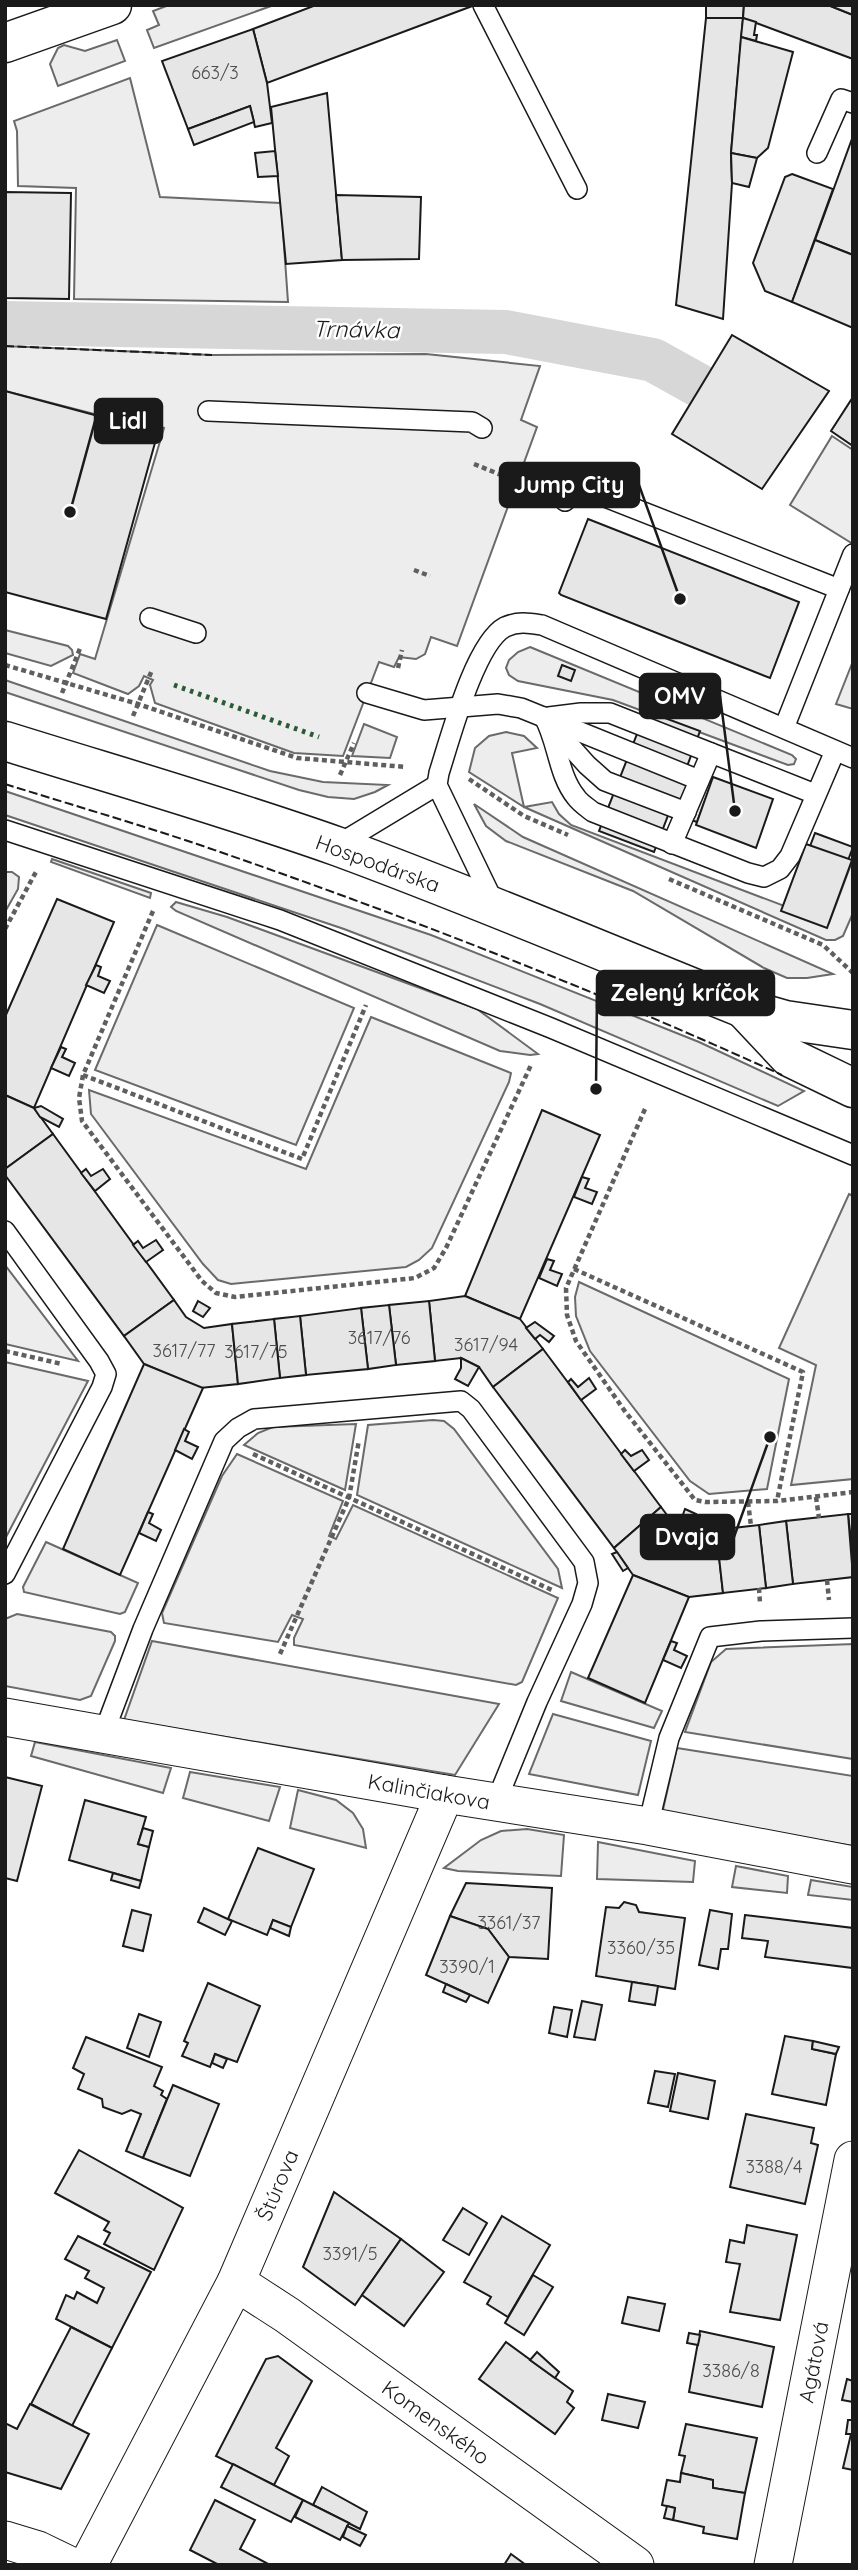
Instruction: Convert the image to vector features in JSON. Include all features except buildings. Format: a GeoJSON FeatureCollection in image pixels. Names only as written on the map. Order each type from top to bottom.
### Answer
{"type":"FeatureCollection","features":[{"type":"Feature","properties":{"kind":"street"},"geometry":{"type":"LineString","coordinates":[[5,43],[112,5]]}},
{"type":"Feature","properties":{"kind":"street","name":"Hospodárska"},"geometry":{"type":"LineString","coordinates":[[5,741],[336,846],[496,906],[743,1008],[785,1020],[853,1030]]}},
{"type":"Feature","properties":{"kind":"street"},"geometry":{"type":"LineString","coordinates":[[743,1008],[825,1011],[853,1001]]}},
{"type":"Feature","properties":{"kind":"street","name":"Hospodárska"},"geometry":{"type":"LineString","coordinates":[[743,1008],[789,1057],[853,1088]]}},
{"type":"Feature","properties":{"kind":"street","name":"Kalinčiakova"},"geometry":{"type":"LineString","coordinates":[[5,1717],[444,1794],[648,1826],[853,1865]]}},
{"type":"Feature","properties":{"kind":"street","name":"Štúrova"},"geometry":{"type":"LineString","coordinates":[[88,2565],[236,2282],[444,1794]]}},
{"type":"Feature","properties":{"kind":"street","name":"Agátová"},"geometry":{"type":"LineString","coordinates":[[773,2565],[853,2160]]}},
{"type":"Feature","properties":{"kind":"street","name":"Komenského"},"geometry":{"type":"LineString","coordinates":[[236,2282],[298,2323],[635,2565]]}},
{"type":"Feature","properties":{"kind":"street"},"geometry":{"type":"LineString","coordinates":[[5,2540],[38,2550],[69,2565]]}},
{"type":"Feature","properties":{"kind":"lane"},"geometry":{"type":"LineString","coordinates":[[483,5],[577,189]]}},
{"type":"Feature","properties":{"kind":"lane"},"geometry":{"type":"LineString","coordinates":[[817,153],[841,99],[853,103]]}},
{"type":"Feature","properties":{"kind":"lane"},"geometry":{"type":"LineString","coordinates":[[208,411],[472,422],[482,428]]}},
{"type":"Feature","properties":{"kind":"lane"},"geometry":{"type":"LineString","coordinates":[[565,501],[572,484],[839,589]]}},
{"type":"Feature","properties":{"kind":"lane"},"geometry":{"type":"LineString","coordinates":[[784,728],[853,554]]}},
{"type":"Feature","properties":{"kind":"lane"},"geometry":{"type":"LineString","coordinates":[[150,618],[196,633]]}},
{"type":"Feature","properties":{"kind":"lane"},"geometry":{"type":"LineString","coordinates":[[336,846],[437,785],[476,667],[491,639],[505,628],[523,622],[542,625],[844,754],[815,794],[790,856],[780,869],[764,877],[593,813],[576,797],[566,779],[554,733],[544,717]]}},
{"type":"Feature","properties":{"kind":"lane"},"geometry":{"type":"LineString","coordinates":[[367,693],[424,710],[498,704],[521,708],[699,780]]}},
{"type":"Feature","properties":{"kind":"lane"},"geometry":{"type":"LineString","coordinates":[[544,717],[610,713],[815,794]]}},
{"type":"Feature","properties":{"kind":"lane"},"geometry":{"type":"LineString","coordinates":[[544,717],[587,765],[605,780],[685,812]]}},
{"type":"Feature","properties":{"kind":"lane"},"geometry":{"type":"LineString","coordinates":[[672,844],[710,753]]}},
{"type":"Feature","properties":{"kind":"lane"},"geometry":{"type":"LineString","coordinates":[[437,785],[496,906]]}},
{"type":"Feature","properties":{"kind":"lane"},"geometry":{"type":"LineString","coordinates":[[5,830],[280,920],[551,1028],[853,1155]]}},
{"type":"Feature","properties":{"kind":"lane"},"geometry":{"type":"LineString","coordinates":[[5,1231],[106,1374],[102,1387],[5,1574]]}},
{"type":"Feature","properties":{"kind":"lane"},"geometry":{"type":"LineString","coordinates":[[103,1735],[144,1629],[224,1441],[238,1428],[254,1419],[447,1400],[461,1401],[471,1409],[584,1562],[588,1583],[582,1604],[537,1702],[496,1802]]}},
{"type":"Feature","properties":{"kind":"lane"},"geometry":{"type":"LineString","coordinates":[[648,1826],[669,1738],[710,1637],[761,1631],[853,1628]]}},
{"type":"Feature","properties":{"kind":"path"},"geometry":{"type":"LineString","coordinates":[[474,464],[565,501]]}},
{"type":"Feature","properties":{"kind":"path"},"geometry":{"type":"LineString","coordinates":[[414,570],[430,576]]}},
{"type":"Feature","properties":{"kind":"path"},"geometry":{"type":"LineString","coordinates":[[62,692],[81,646]]}},
{"type":"Feature","properties":{"kind":"path"},"geometry":{"type":"LineString","coordinates":[[398,668],[402,650]]}},
{"type":"Feature","properties":{"kind":"path"},"geometry":{"type":"LineString","coordinates":[[5,665],[138,704],[297,758],[407,767]]}},
{"type":"Feature","properties":{"kind":"path"},"geometry":{"type":"LineString","coordinates":[[133,716],[152,670]]}},
{"type":"Feature","properties":{"kind":"path"},"geometry":{"type":"LineString","coordinates":[[340,775],[354,743]]}},
{"type":"Feature","properties":{"kind":"path"},"geometry":{"type":"LineString","coordinates":[[5,929],[37,869]]}},
{"type":"Feature","properties":{"kind":"path"},"geometry":{"type":"LineString","coordinates":[[153,910],[83,1075],[79,1098],[82,1121],[202,1280],[216,1293],[234,1297],[415,1278],[434,1268],[446,1248],[531,1065]]}},
{"type":"Feature","properties":{"kind":"path"},"geometry":{"type":"LineString","coordinates":[[839,961],[853,973]]}},
{"type":"Feature","properties":{"kind":"path"},"geometry":{"type":"LineString","coordinates":[[83,1075],[302,1159],[366,1004]]}},
{"type":"Feature","properties":{"kind":"path"},"geometry":{"type":"LineString","coordinates":[[645,1109],[566,1288],[566,1315],[576,1341],[624,1410],[695,1500],[777,1501],[853,1492]]}},
{"type":"Feature","properties":{"kind":"path"},"geometry":{"type":"LineString","coordinates":[[574,1269],[803,1372],[777,1501]]}},
{"type":"Feature","properties":{"kind":"path"},"geometry":{"type":"LineString","coordinates":[[280,1654],[349,1498],[364,1409]]}},
{"type":"Feature","properties":{"kind":"path"},"geometry":{"type":"LineString","coordinates":[[224,1441],[582,1604]]}},
{"type":"Feature","properties":{"kind":"path"},"geometry":{"type":"LineString","coordinates":[[816,1497],[818,1518]]}},
{"type":"Feature","properties":{"kind":"path"},"geometry":{"type":"LineString","coordinates":[[748,1502],[751,1526]]}},
{"type":"Feature","properties":{"kind":"shaded area"},"geometry":{"type":"Polygon","coordinates":[[[169,5],[274,5],[154,48],[147,30],[159,25],[153,11],[169,5]]]}},
{"type":"Feature","properties":{"kind":"shaded area"},"geometry":{"type":"Polygon","coordinates":[[[117,40],[125,61],[58,86],[50,64],[58,48],[64,45],[85,51],[117,40]]]}},
{"type":"Feature","properties":{"kind":"shaded area"},"geometry":{"type":"Polygon","coordinates":[[[130,78],[160,197],[281,203],[288,302],[74,299],[76,188],[18,186],[17,131],[14,121],[130,78]]]}},
{"type":"Feature","properties":{"kind":"shaded area"},"geometry":{"type":"Polygon","coordinates":[[[5,346],[212,355],[426,354],[540,366],[521,420],[537,427],[457,646],[431,637],[425,654],[416,659],[399,657],[394,667],[379,662],[343,756],[294,753],[155,703],[150,685],[153,680],[144,676],[139,686],[128,694],[73,673],[80,654],[95,659],[164,428],[101,408],[98,415],[5,391],[5,346]]]}},
{"type":"Feature","properties":{"kind":"shaded area"},"geometry":{"type":"Polygon","coordinates":[[[832,436],[853,450],[853,544],[790,505],[832,436]]]}},
{"type":"Feature","properties":{"kind":"shaded area"},"geometry":{"type":"Polygon","coordinates":[[[5,630],[68,646],[73,655],[51,666],[5,653],[5,630]]]}},
{"type":"Feature","properties":{"kind":"shaded area"},"geometry":{"type":"Polygon","coordinates":[[[530,647],[792,755],[796,759],[794,764],[788,765],[613,700],[518,681],[509,675],[506,668],[509,660],[518,652],[530,647]]]}},
{"type":"Feature","properties":{"kind":"shaded area"},"geometry":{"type":"Polygon","coordinates":[[[853,661],[853,709],[836,704],[853,661]]]}},
{"type":"Feature","properties":{"kind":"shaded area"},"geometry":{"type":"Polygon","coordinates":[[[5,680],[270,771],[323,782],[388,785],[354,799],[328,797],[299,790],[5,692],[5,680]]]}},
{"type":"Feature","properties":{"kind":"shaded area"},"geometry":{"type":"Polygon","coordinates":[[[364,724],[397,737],[390,758],[352,756],[364,724]]]}},
{"type":"Feature","properties":{"kind":"shaded area"},"geometry":{"type":"Polygon","coordinates":[[[506,732],[524,736],[537,748],[512,753],[524,807],[469,772],[475,748],[489,736],[506,732]]]}},
{"type":"Feature","properties":{"kind":"shaded area"},"geometry":{"type":"Polygon","coordinates":[[[5,791],[431,935],[699,1042],[804,1091],[778,1106],[540,1004],[344,929],[5,815],[5,791]]]}},
{"type":"Feature","properties":{"kind":"shaded area"},"geometry":{"type":"Polygon","coordinates":[[[552,802],[559,814],[571,825],[829,923],[853,859],[853,913],[843,936],[826,940],[524,807],[552,802]]]}},
{"type":"Feature","properties":{"kind":"shaded area"},"geometry":{"type":"Polygon","coordinates":[[[474,804],[523,837],[833,974],[787,978],[764,968],[633,891],[506,841],[486,826],[474,804]]]}},
{"type":"Feature","properties":{"kind":"shaded area"},"geometry":{"type":"Polygon","coordinates":[[[52,859],[151,893],[150,898],[51,862],[52,859]]]}},
{"type":"Feature","properties":{"kind":"shaded area"},"geometry":{"type":"Polygon","coordinates":[[[5,872],[12,872],[19,877],[18,889],[5,912],[5,872]]]}},
{"type":"Feature","properties":{"kind":"shaded area"},"geometry":{"type":"Polygon","coordinates":[[[176,902],[227,917],[477,1009],[538,1054],[500,1051],[176,911],[171,907],[176,902]]]}},
{"type":"Feature","properties":{"kind":"shaded area"},"geometry":{"type":"Polygon","coordinates":[[[157,925],[354,1008],[296,1145],[95,1070],[157,925]]]}},
{"type":"Feature","properties":{"kind":"shaded area"},"geometry":{"type":"Polygon","coordinates":[[[371,1017],[511,1073],[432,1248],[406,1267],[231,1284],[218,1280],[203,1264],[91,1114],[89,1090],[306,1169],[371,1017]]]}},
{"type":"Feature","properties":{"kind":"shaded area"},"geometry":{"type":"Polygon","coordinates":[[[849,1194],[853,1196],[853,1479],[791,1485],[816,1365],[779,1348],[849,1194]]]}},
{"type":"Feature","properties":{"kind":"shaded area"},"geometry":{"type":"Polygon","coordinates":[[[5,1265],[78,1361],[5,1344],[5,1265]]]}},
{"type":"Feature","properties":{"kind":"shaded area"},"geometry":{"type":"Polygon","coordinates":[[[579,1282],[789,1379],[767,1489],[709,1494],[690,1481],[590,1351],[576,1316],[575,1297],[579,1282]]]}},
{"type":"Feature","properties":{"kind":"shaded area"},"geometry":{"type":"Polygon","coordinates":[[[5,1362],[88,1381],[5,1539],[5,1362]]]}},
{"type":"Feature","properties":{"kind":"shaded area"},"geometry":{"type":"Polygon","coordinates":[[[444,1421],[454,1429],[558,1569],[562,1588],[357,1495],[368,1425],[444,1421]]]}},
{"type":"Feature","properties":{"kind":"shaded area"},"geometry":{"type":"Polygon","coordinates":[[[356,1424],[345,1490],[244,1445],[258,1433],[273,1427],[356,1424]]]}},
{"type":"Feature","properties":{"kind":"shaded area"},"geometry":{"type":"Polygon","coordinates":[[[237,1454],[343,1501],[329,1536],[336,1539],[353,1505],[558,1598],[522,1682],[516,1685],[294,1645],[294,1638],[303,1619],[292,1615],[278,1642],[164,1623],[162,1613],[222,1476],[237,1454]]]}},
{"type":"Feature","properties":{"kind":"shaded area"},"geometry":{"type":"Polygon","coordinates":[[[46,1542],[138,1583],[125,1612],[120,1614],[24,1592],[23,1587],[46,1542]]]}},
{"type":"Feature","properties":{"kind":"shaded area"},"geometry":{"type":"Polygon","coordinates":[[[17,1614],[111,1632],[115,1636],[91,1696],[80,1700],[5,1686],[5,1619],[17,1614]]]}},
{"type":"Feature","properties":{"kind":"shaded area"},"geometry":{"type":"Polygon","coordinates":[[[152,1641],[499,1704],[455,1775],[124,1720],[152,1641]]]}},
{"type":"Feature","properties":{"kind":"shaded area"},"geometry":{"type":"Polygon","coordinates":[[[853,1644],[853,1759],[685,1732],[711,1662],[726,1649],[853,1644]]]}},
{"type":"Feature","properties":{"kind":"shaded area"},"geometry":{"type":"Polygon","coordinates":[[[571,1672],[662,1711],[654,1728],[561,1701],[571,1672]]]}},
{"type":"Feature","properties":{"kind":"shaded area"},"geometry":{"type":"Polygon","coordinates":[[[553,1714],[651,1741],[638,1795],[529,1774],[553,1714]]]}},
{"type":"Feature","properties":{"kind":"shaded area"},"geometry":{"type":"Polygon","coordinates":[[[35,1742],[171,1768],[163,1793],[31,1756],[35,1742]]]}},
{"type":"Feature","properties":{"kind":"shaded area"},"geometry":{"type":"Polygon","coordinates":[[[677,1748],[853,1776],[853,1846],[662,1814],[677,1748]]]}},
{"type":"Feature","properties":{"kind":"shaded area"},"geometry":{"type":"Polygon","coordinates":[[[190,1772],[280,1787],[269,1821],[183,1798],[190,1772]]]}},
{"type":"Feature","properties":{"kind":"shaded area"},"geometry":{"type":"Polygon","coordinates":[[[298,1790],[336,1800],[353,1813],[363,1829],[366,1848],[290,1828],[298,1790]]]}},
{"type":"Feature","properties":{"kind":"shaded area"},"geometry":{"type":"Polygon","coordinates":[[[527,1829],[564,1835],[561,1876],[444,1868],[481,1840],[501,1831],[527,1829]]]}},
{"type":"Feature","properties":{"kind":"shaded area"},"geometry":{"type":"Polygon","coordinates":[[[598,1842],[695,1861],[693,1882],[597,1879],[598,1842]]]}},
{"type":"Feature","properties":{"kind":"shaded area"},"geometry":{"type":"Polygon","coordinates":[[[736,1866],[788,1876],[787,1893],[732,1887],[736,1866]]]}},
{"type":"Feature","properties":{"kind":"shaded area"},"geometry":{"type":"Polygon","coordinates":[[[811,1880],[853,1887],[853,1900],[808,1895],[811,1880]]]}},
{"type":"Feature","properties":{"kind":"waterway","name":"Trnávka"},"geometry":{"type":"LineString","coordinates":[[5,323],[506,332],[653,360],[698,385]]}},
{"type":"Feature","properties":{"kind":"hedge"},"geometry":{"type":"LineString","coordinates":[[174,685],[319,737]]}},
{"type":"Feature","properties":{"kind":"fence"},"geometry":{"type":"LineString","coordinates":[[5,346],[212,355]]}},
{"type":"Feature","properties":{"kind":"fence"},"geometry":{"type":"LineString","coordinates":[[5,784],[197,844],[419,924],[638,1012],[782,1075]]}},
{"type":"Feature","properties":{"kind":"place","name":"Lidl"},"geometry":{"type":"Point","coordinates":[70,512]}},
{"type":"Feature","properties":{"kind":"place","name":"Jump City"},"geometry":{"type":"Point","coordinates":[680,599]}},
{"type":"Feature","properties":{"kind":"place","name":"OMV"},"geometry":{"type":"Point","coordinates":[735,811]}},
{"type":"Feature","properties":{"kind":"place","name":"Zelený kríčok"},"geometry":{"type":"Point","coordinates":[596,1089]}},
{"type":"Feature","properties":{"kind":"place","name":"Dvaja"},"geometry":{"type":"Point","coordinates":[770,1437]}}]}
